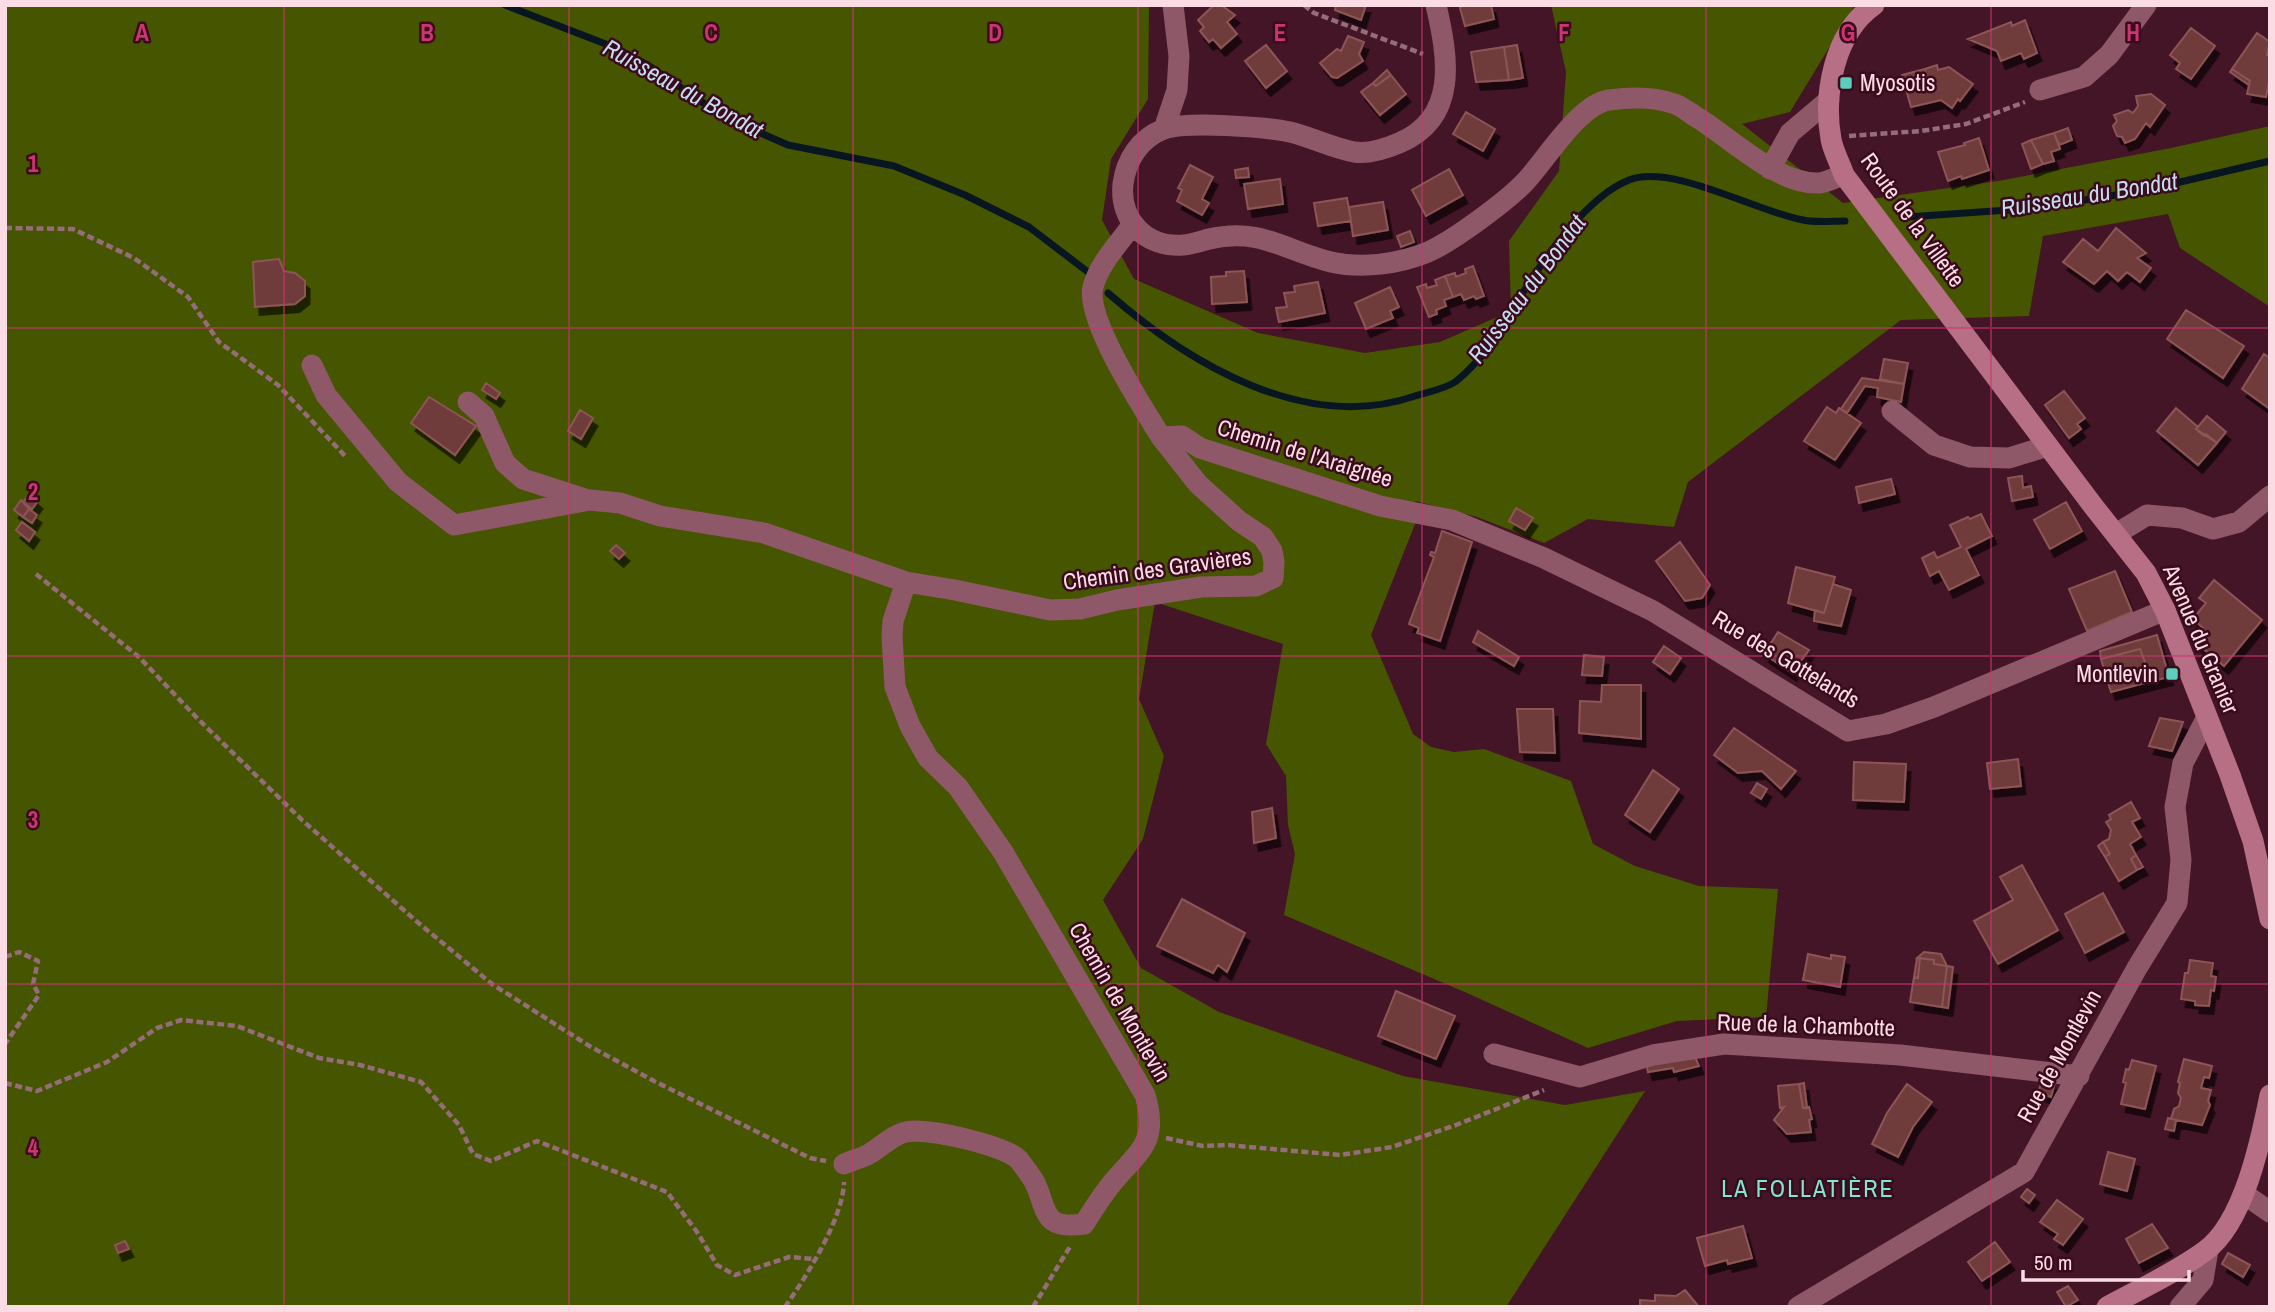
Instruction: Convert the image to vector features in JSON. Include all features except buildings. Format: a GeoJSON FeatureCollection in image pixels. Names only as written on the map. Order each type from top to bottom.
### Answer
{"type":"FeatureCollection","features":[{"type":"Feature","properties":{"kind":"main road","name":"Route de la Villette"},"geometry":{"type":"LineString","coordinates":[[1874,5],[1846,36],[1832,76],[1829,100],[1831,141],[1844,175],[1997,378]]}},
{"type":"Feature","properties":{"kind":"main road","name":"Avenue du Granier"},"geometry":{"type":"LineString","coordinates":[[1997,378],[2146,573],[2165,610],[2253,841],[2270,919]]}},
{"type":"Feature","properties":{"kind":"main road"},"geometry":{"type":"LineString","coordinates":[[2107,1307],[2207,1250],[2227,1225],[2244,1194],[2270,1095]]}},
{"type":"Feature","properties":{"kind":"street"},"geometry":{"type":"LineString","coordinates":[[1164,129],[1177,90],[1179,56],[1173,5]]}},
{"type":"Feature","properties":{"kind":"street"},"geometry":{"type":"LineString","coordinates":[[1436,5],[1447,64],[1445,91],[1434,116],[1413,137],[1385,149],[1355,152],[1290,132],[1248,127],[1198,126],[1164,129],[1140,145],[1127,163],[1122,188],[1126,214],[1139,233],[1159,243],[1183,245],[1228,235],[1255,236],[1331,262],[1364,266],[1396,261],[1430,251],[1473,224],[1523,184],[1587,110],[1605,100],[1643,98],[1676,104],[1770,169],[1793,179],[1820,183],[1844,175]]}},
{"type":"Feature","properties":{"kind":"street"},"geometry":{"type":"LineString","coordinates":[[2040,90],[2084,77],[2109,55],[2146,5]]}},
{"type":"Feature","properties":{"kind":"street"},"geometry":{"type":"LineString","coordinates":[[1770,169],[1790,134],[1829,100]]}},
{"type":"Feature","properties":{"kind":"street"},"geometry":{"type":"LineString","coordinates":[[1133,224],[1106,261],[1093,289],[1097,321],[1161,436]]}},
{"type":"Feature","properties":{"kind":"street"},"geometry":{"type":"LineString","coordinates":[[312,365],[327,395],[398,482],[453,525],[590,500]]}},
{"type":"Feature","properties":{"kind":"street"},"geometry":{"type":"LineString","coordinates":[[468,402],[484,416],[505,463],[523,479],[590,500],[620,503],[660,516],[764,533],[906,582]]}},
{"type":"Feature","properties":{"kind":"street"},"geometry":{"type":"LineString","coordinates":[[1892,411],[1934,445],[1970,457],[2009,458],[2048,446]]}},
{"type":"Feature","properties":{"kind":"street","name":"Chemin de l'Araignée"},"geometry":{"type":"LineString","coordinates":[[1161,436],[1182,436],[1200,449],[1380,506],[1452,520],[1544,558]]}},
{"type":"Feature","properties":{"kind":"street","name":"Chemin des Gravières"},"geometry":{"type":"LineString","coordinates":[[906,582],[1050,610],[1080,609],[1117,600],[1200,587],[1256,586],[1273,578],[1272,551],[1263,537],[1239,521],[1198,484],[1161,436]]}},
{"type":"Feature","properties":{"kind":"street"},"geometry":{"type":"LineString","coordinates":[[2116,534],[2147,515],[2182,518],[2213,529],[2239,522],[2270,496]]}},
{"type":"Feature","properties":{"kind":"street","name":"Rue des Gottelands"},"geometry":{"type":"LineString","coordinates":[[1544,558],[1653,611],[1847,731],[1886,724],[1934,707],[2165,610]]}},
{"type":"Feature","properties":{"kind":"street","name":"Chemin de Montlevin"},"geometry":{"type":"LineString","coordinates":[[906,582],[893,621],[892,637],[895,687],[910,726],[928,758],[958,787],[1003,852],[1058,944],[1145,1095],[1151,1115],[1148,1135]]}},
{"type":"Feature","properties":{"kind":"street","name":"Rue de Montlevin"},"geometry":{"type":"LineString","coordinates":[[1798,1307],[2024,1172],[2137,968],[2177,903],[2181,860],[2175,807],[2183,763],[2206,719]]}},
{"type":"Feature","properties":{"kind":"street","name":"Rue de la Chambotte"},"geometry":{"type":"LineString","coordinates":[[1580,1077],[1653,1055],[1724,1044],[1900,1055],[2079,1076]]}},
{"type":"Feature","properties":{"kind":"street"},"geometry":{"type":"LineString","coordinates":[[1494,1054],[1580,1077]]}},
{"type":"Feature","properties":{"kind":"street"},"geometry":{"type":"LineString","coordinates":[[844,1164],[867,1155],[905,1132],[936,1131],[1017,1157],[1034,1182],[1044,1212],[1059,1225],[1084,1224],[1111,1183],[1141,1153],[1148,1135]]}},
{"type":"Feature","properties":{"kind":"street"},"geometry":{"type":"LineString","coordinates":[[2244,1194],[2270,1212]]}},
{"type":"Feature","properties":{"kind":"street"},"geometry":{"type":"LineString","coordinates":[[2180,1307],[2203,1280],[2207,1250]]}},
{"type":"Feature","properties":{"kind":"path"},"geometry":{"type":"LineString","coordinates":[[1304,5],[1314,13],[1447,64]]}},
{"type":"Feature","properties":{"kind":"path"},"geometry":{"type":"LineString","coordinates":[[1831,141],[1858,135],[1922,131],[1966,124],[2027,101],[2040,90]]}},
{"type":"Feature","properties":{"kind":"path"},"geometry":{"type":"LineString","coordinates":[[5,228],[74,229],[134,258],[188,297],[219,341],[278,384],[354,465]]}},
{"type":"Feature","properties":{"kind":"path"},"geometry":{"type":"LineString","coordinates":[[36,574],[139,657],[198,719],[302,820],[492,984],[591,1047],[654,1081],[810,1158],[844,1164],[844,1193],[813,1267],[785,1307]]}},
{"type":"Feature","properties":{"kind":"path"},"geometry":{"type":"LineString","coordinates":[[5,957],[19,952],[38,961],[33,984],[39,995],[5,1044]]}},
{"type":"Feature","properties":{"kind":"path"},"geometry":{"type":"LineString","coordinates":[[5,1083],[37,1091],[107,1062],[157,1028],[181,1020],[237,1027],[319,1058],[360,1065],[421,1082],[459,1125],[473,1154],[491,1161],[537,1141],[667,1192],[718,1265],[735,1275],[789,1257],[816,1259]]}},
{"type":"Feature","properties":{"kind":"path"},"geometry":{"type":"LineString","coordinates":[[1148,1135],[1203,1146],[1227,1145],[1339,1155],[1392,1147],[1580,1077]]}},
{"type":"Feature","properties":{"kind":"path"},"geometry":{"type":"LineString","coordinates":[[1033,1307],[1084,1224]]}},
{"type":"Feature","properties":{"kind":"green space"},"geometry":{"type":"Polygon","coordinates":[[[5,5],[1149,5],[1148,99],[1111,159],[1102,220],[1134,279],[1258,333],[1365,353],[1440,342],[1511,311],[1509,241],[1559,171],[1566,72],[1551,5],[1855,5],[1790,112],[1742,124],[1843,203],[1998,181],[2270,126],[2270,307],[2180,248],[2168,214],[2043,236],[2029,316],[1901,320],[1688,482],[1674,527],[1588,519],[1544,543],[1477,517],[1415,501],[1419,514],[1371,635],[1413,734],[1431,747],[1454,752],[1484,749],[1571,781],[1593,844],[1635,866],[1699,886],[1778,889],[1766,1017],[1677,1021],[1588,1048],[1284,915],[1295,854],[1288,825],[1286,776],[1266,744],[1283,644],[1155,602],[1139,699],[1164,756],[1143,839],[1103,900],[1141,968],[1219,1012],[1403,1076],[1565,1105],[1645,1091],[1506,1307],[5,1307],[5,5]]]}},
{"type":"Feature","properties":{"kind":"waterway","name":"Ruisseau du Bondat"},"geometry":{"type":"LineString","coordinates":[[505,5],[616,48],[646,64],[724,117],[788,145],[894,166],[965,195],[1029,227],[1088,272]]}},
{"type":"Feature","properties":{"kind":"waterway","name":"Ruisseau du Bondat"},"geometry":{"type":"LineString","coordinates":[[1907,217],[2036,208],[2146,190],[2270,161]]}},
{"type":"Feature","properties":{"kind":"waterway","name":"Ruisseau du Bondat"},"geometry":{"type":"LineString","coordinates":[[1108,293],[1174,344],[1250,385],[1291,399],[1332,406],[1374,405],[1441,388],[1460,378],[1499,335],[1522,294],[1569,229],[1598,199],[1629,180],[1668,178],[1803,220],[1845,221]]}},
{"type":"Feature","properties":{"kind":"place","name":"Myosotis"},"geometry":{"type":"Point","coordinates":[1846,83]}},
{"type":"Feature","properties":{"kind":"place","name":"Montlevin"},"geometry":{"type":"Point","coordinates":[2172,674]}},
{"type":"Feature","properties":{"kind":"district","name":"LA FOLLATIÈRE"},"geometry":{"type":"Point","coordinates":[1808,1189]}}]}
